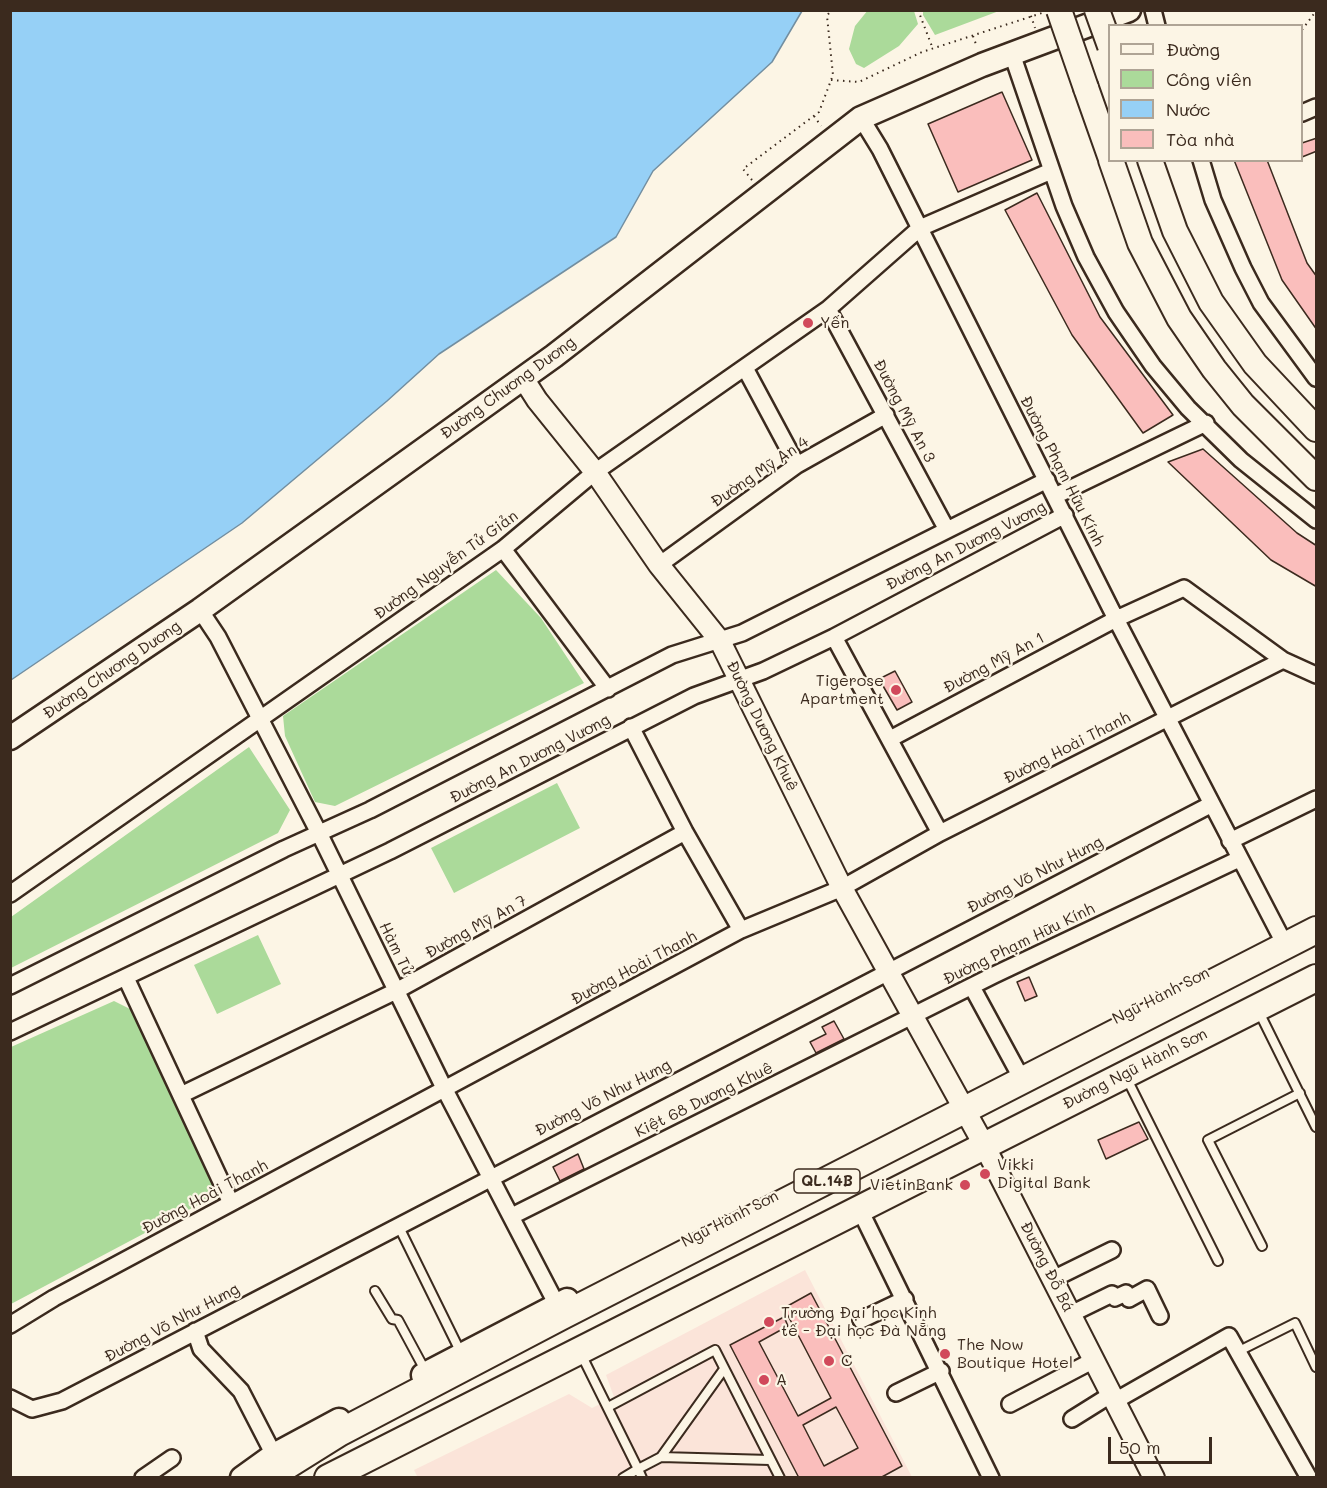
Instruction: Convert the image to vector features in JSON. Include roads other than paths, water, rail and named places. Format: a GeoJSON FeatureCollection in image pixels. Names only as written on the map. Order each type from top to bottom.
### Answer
{"type":"FeatureCollection","features":[{"type":"Feature","properties":{"kind":"highway","name":"Ngũ Hành Sơn"},"geometry":{"type":"LineString","coordinates":[[271,1466],[339,1433],[560,1311],[962,1106],[1317,930]]}},
{"type":"Feature","properties":{"kind":"highway","name":"Đường Ngũ Hành Sơn"},"geometry":{"type":"LineString","coordinates":[[862,1214],[954,1160],[986,1148],[1127,1079],[1260,1012],[1317,978]]}},
{"type":"Feature","properties":{"kind":"highway","name":"QL.14B"},"geometry":{"type":"LineString","coordinates":[[328,1478],[581,1355],[862,1214]]}},
{"type":"Feature","properties":{"kind":"main road"},"geometry":{"type":"LineString","coordinates":[[1059,10],[1108,150]]}},
{"type":"Feature","properties":{"kind":"main road"},"geometry":{"type":"LineString","coordinates":[[1097,10],[1108,40]]}},
{"type":"Feature","properties":{"kind":"main road","name":"Đường Chương Dương"},"geometry":{"type":"LineString","coordinates":[[10,738],[200,610],[523,378],[861,118],[920,90],[1129,10]]}},
{"type":"Feature","properties":{"kind":"main road"},"geometry":{"type":"LineString","coordinates":[[1112,162],[1140,243],[1179,318],[1214,369],[1243,405],[1317,478]]}},
{"type":"Feature","properties":{"kind":"main road"},"geometry":{"type":"LineString","coordinates":[[1151,162],[1174,231],[1211,302],[1255,364],[1317,429]]}},
{"type":"Feature","properties":{"kind":"main road","name":"Ngũ Hành Sơn"},"geometry":{"type":"LineString","coordinates":[[962,1106],[1017,1070],[1317,917]]}},
{"type":"Feature","properties":{"kind":"main road"},"geometry":{"type":"LineString","coordinates":[[1260,1012],[1317,989]]}},
{"type":"Feature","properties":{"kind":"main road"},"geometry":{"type":"LineString","coordinates":[[862,1214],[986,1148]]}},
{"type":"Feature","properties":{"kind":"main road","name":"Ngũ Hành Sơn"},"geometry":{"type":"LineString","coordinates":[[242,1478],[271,1466],[461,1354],[560,1311]]}},
{"type":"Feature","properties":{"kind":"main road"},"geometry":{"type":"LineString","coordinates":[[348,1478],[581,1355]]}},
{"type":"Feature","properties":{"kind":"street"},"geometry":{"type":"LineString","coordinates":[[1012,54],[1051,171],[1076,234],[1116,312],[1153,366],[1188,408],[1250,468],[1317,520]]}},
{"type":"Feature","properties":{"kind":"street","name":"Đường Phạm Hữu Kính"},"geometry":{"type":"LineString","coordinates":[[861,118],[880,149],[1116,619],[1280,935]]}},
{"type":"Feature","properties":{"kind":"street"},"geometry":{"type":"LineString","coordinates":[[1202,162],[1212,200],[1257,294],[1302,361],[1317,378]]}},
{"type":"Feature","properties":{"kind":"street","name":"Đường Nguyễn Tử Giản"},"geometry":{"type":"LineString","coordinates":[[10,894],[504,549],[595,472],[828,309],[920,228],[1051,171]]}},
{"type":"Feature","properties":{"kind":"street","name":"Đường Mỹ An 3"},"geometry":{"type":"LineString","coordinates":[[828,309],[947,530]]}},
{"type":"Feature","properties":{"kind":"street"},"geometry":{"type":"LineString","coordinates":[[745,368],[797,465]]}},
{"type":"Feature","properties":{"kind":"street","name":"Đường Dương Khuê"},"geometry":{"type":"LineString","coordinates":[[523,378],[537,400],[595,472],[659,565],[720,641],[842,888],[962,1106]]}},
{"type":"Feature","properties":{"kind":"street","name":"Đường Mỹ An 4"},"geometry":{"type":"LineString","coordinates":[[659,565],[797,465],[886,415]]}},
{"type":"Feature","properties":{"kind":"street"},"geometry":{"type":"LineString","coordinates":[[1055,496],[1206,423]]}},
{"type":"Feature","properties":{"kind":"street","name":"Đường An Dương Vương"},"geometry":{"type":"LineString","coordinates":[[10,986],[672,655],[742,633],[1047,480]]}},
{"type":"Feature","properties":{"kind":"street","name":"Đường An Dương Vương"},"geometry":{"type":"LineString","coordinates":[[10,1032],[126,978],[304,890],[339,876],[694,696],[740,680],[834,637],[1065,515]]}},
{"type":"Feature","properties":{"kind":"street"},"geometry":{"type":"LineString","coordinates":[[504,549],[608,689]]}},
{"type":"Feature","properties":{"kind":"street","name":"Đường Mỹ An 1"},"geometry":{"type":"LineString","coordinates":[[890,739],[1116,619],[1184,588],[1283,660]]}},
{"type":"Feature","properties":{"kind":"street","name":"Hàm Tử"},"geometry":{"type":"LineString","coordinates":[[200,610],[218,637],[319,833],[445,1090],[560,1311]]}},
{"type":"Feature","properties":{"kind":"street"},"geometry":{"type":"LineString","coordinates":[[834,637],[940,833]]}},
{"type":"Feature","properties":{"kind":"street"},"geometry":{"type":"LineString","coordinates":[[1283,660],[1317,675]]}},
{"type":"Feature","properties":{"kind":"street","name":"Đường Hoài Thanh"},"geometry":{"type":"LineString","coordinates":[[10,1325],[54,1298],[741,930],[842,888],[940,833],[1283,660]]}},
{"type":"Feature","properties":{"kind":"street"},"geometry":{"type":"LineString","coordinates":[[631,727],[685,832],[741,930]]}},
{"type":"Feature","properties":{"kind":"street"},"geometry":{"type":"LineString","coordinates":[[1230,841],[1317,799]]}},
{"type":"Feature","properties":{"kind":"street","name":"Đường Võ Như Hưng"},"geometry":{"type":"LineString","coordinates":[[10,1398],[32,1409],[49,1406],[1212,804]]}},
{"type":"Feature","properties":{"kind":"street","name":"Đường Mỹ An 7"},"geometry":{"type":"LineString","coordinates":[[183,1094],[396,992],[685,832]]}},
{"type":"Feature","properties":{"kind":"street","name":"Đường Phạm Hữu Kính"},"geometry":{"type":"LineString","coordinates":[[912,1017],[1239,859]]}},
{"type":"Feature","properties":{"kind":"street"},"geometry":{"type":"LineString","coordinates":[[126,978],[183,1094],[231,1203]]}},
{"type":"Feature","properties":{"kind":"street"},"geometry":{"type":"LineString","coordinates":[[972,987],[1017,1070]]}},
{"type":"Feature","properties":{"kind":"street","name":"Kiệt 68 Dương Khuê"},"geometry":{"type":"LineString","coordinates":[[512,1216],[912,1017]]}},
{"type":"Feature","properties":{"kind":"street","name":"Đường Đỗ Bá"},"geometry":{"type":"LineString","coordinates":[[962,1106],[986,1148],[1154,1478]]}},
{"type":"Feature","properties":{"kind":"street"},"geometry":{"type":"LineString","coordinates":[[862,1214],[941,1371],[991,1478]]}},
{"type":"Feature","properties":{"kind":"street"},"geometry":{"type":"LineString","coordinates":[[1053,1279],[1112,1250]]}},
{"type":"Feature","properties":{"kind":"street"},"geometry":{"type":"LineString","coordinates":[[1071,1314],[1112,1294],[1114,1298],[1126,1293],[1128,1299],[1147,1289],[1160,1316]]}},
{"type":"Feature","properties":{"kind":"street"},"geometry":{"type":"LineString","coordinates":[[861,1320],[905,1299]]}},
{"type":"Feature","properties":{"kind":"street"},"geometry":{"type":"LineString","coordinates":[[195,1331],[201,1349],[241,1391],[271,1466]]}},
{"type":"Feature","properties":{"kind":"street"},"geometry":{"type":"LineString","coordinates":[[1072,1419],[1229,1336],[1309,1478]]}},
{"type":"Feature","properties":{"kind":"street"},"geometry":{"type":"LineString","coordinates":[[1010,1404],[1094,1360]]}},
{"type":"Feature","properties":{"kind":"street"},"geometry":{"type":"LineString","coordinates":[[896,1393],[941,1371]]}},
{"type":"Feature","properties":{"kind":"street"},"geometry":{"type":"LineString","coordinates":[[143,1478],[172,1458]]}},
{"type":"Feature","properties":{"kind":"lane"},"geometry":{"type":"LineString","coordinates":[[1260,1012],[1317,1127]]}},
{"type":"Feature","properties":{"kind":"lane"},"geometry":{"type":"LineString","coordinates":[[1127,1079],[1218,1261]]}},
{"type":"Feature","properties":{"kind":"lane"},"geometry":{"type":"LineString","coordinates":[[1262,1246],[1208,1140],[1300,1093]]}},
{"type":"Feature","properties":{"kind":"lane"},"geometry":{"type":"LineString","coordinates":[[398,1225],[461,1354]]}},
{"type":"Feature","properties":{"kind":"lane"},"geometry":{"type":"LineString","coordinates":[[375,1292],[392,1319],[398,1320],[427,1373]]}},
{"type":"Feature","properties":{"kind":"lane"},"geometry":{"type":"LineString","coordinates":[[1239,1351],[1295,1323],[1317,1367]]}},
{"type":"Feature","properties":{"kind":"lane"},"geometry":{"type":"LineString","coordinates":[[608,1407],[715,1350],[780,1478]]}},
{"type":"Feature","properties":{"kind":"lane"},"geometry":{"type":"LineString","coordinates":[[581,1355],[642,1478]]}},
{"type":"Feature","properties":{"kind":"lane"},"geometry":{"type":"LineString","coordinates":[[623,1478],[661,1457],[724,1369]]}},
{"type":"Feature","properties":{"kind":"lane"},"geometry":{"type":"LineString","coordinates":[[661,1457],[770,1460]]}},
{"type":"Feature","properties":{"kind":"water"},"geometry":{"type":"Polygon","coordinates":[[[11,10],[802,11],[772,62],[653,171],[616,237],[439,354],[387,401],[242,523],[11,680],[11,10]]]}},
{"type":"Feature","properties":{"kind":"place","name":"Yến"},"geometry":{"type":"Point","coordinates":[808,323]}},
{"type":"Feature","properties":{"kind":"place","name":"Tigerose Apartment"},"geometry":{"type":"Point","coordinates":[896,690]}},
{"type":"Feature","properties":{"kind":"place","name":"Vikki Digital Bank"},"geometry":{"type":"Point","coordinates":[985,1174]}},
{"type":"Feature","properties":{"kind":"place","name":"VietinBank"},"geometry":{"type":"Point","coordinates":[965,1185]}},
{"type":"Feature","properties":{"kind":"place","name":"Trường Đại học Kinh tế - Đại học Đà Nẵng"},"geometry":{"type":"Point","coordinates":[769,1322]}},
{"type":"Feature","properties":{"kind":"place","name":"The Now Boutique Hotel"},"geometry":{"type":"Point","coordinates":[945,1354]}},
{"type":"Feature","properties":{"kind":"place","name":"C"},"geometry":{"type":"Point","coordinates":[829,1361]}},
{"type":"Feature","properties":{"kind":"place","name":"A"},"geometry":{"type":"Point","coordinates":[764,1380]}}]}
